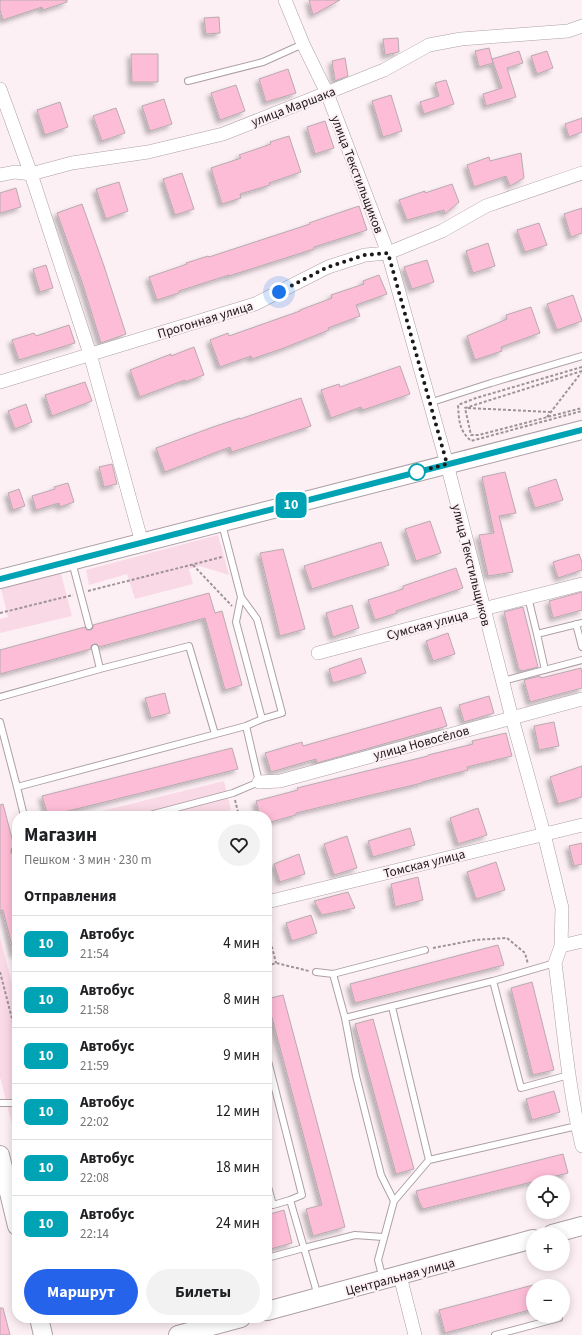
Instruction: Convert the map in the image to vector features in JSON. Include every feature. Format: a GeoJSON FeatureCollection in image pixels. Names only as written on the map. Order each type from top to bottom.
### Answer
{"type":"FeatureCollection","features":[{"type":"Feature","properties":{"kind":"street","name":"улица Текстильщиков"},"geometry":{"type":"LineString","coordinates":[[285,0],[303,44],[327,93],[388,253],[447,464],[483,609],[544,834],[562,908],[561,946],[555,963],[576,1073],[577,1126],[582,1146]]}},
{"type":"Feature","properties":{"kind":"street","name":"улица Маршака"},"geometry":{"type":"LineString","coordinates":[[0,174],[15,172],[31,174],[72,163],[148,152],[223,134],[384,70],[429,45],[476,37],[568,31],[582,26]]}},
{"type":"Feature","properties":{"kind":"street"},"geometry":{"type":"LineString","coordinates":[[0,89],[31,174],[90,354],[142,542]]}},
{"type":"Feature","properties":{"kind":"street","name":"Прогонная улица"},"geometry":{"type":"LineString","coordinates":[[0,382],[254,304],[328,267],[365,255],[388,253],[442,230],[486,206],[582,173]]}},
{"type":"Feature","properties":{"kind":"street"},"geometry":{"type":"LineString","coordinates":[[0,579],[582,430]]}},
{"type":"Feature","properties":{"kind":"street","name":"Сумская улица"},"geometry":{"type":"LineString","coordinates":[[318,653],[582,584]]}},
{"type":"Feature","properties":{"kind":"street","name":"улица Новосёлов"},"geometry":{"type":"LineString","coordinates":[[259,782],[280,781],[582,699]]}},
{"type":"Feature","properties":{"kind":"street","name":"Томская улица"},"geometry":{"type":"LineString","coordinates":[[272,901],[582,825]]}},
{"type":"Feature","properties":{"kind":"street"},"geometry":{"type":"LineString","coordinates":[[561,946],[582,941]]}},
{"type":"Feature","properties":{"kind":"street"},"geometry":{"type":"LineString","coordinates":[[0,1155],[12,1205]]}},
{"type":"Feature","properties":{"kind":"street"},"geometry":{"type":"LineString","coordinates":[[570,1229],[582,1226]]}},
{"type":"Feature","properties":{"kind":"street","name":"Центральная улица"},"geometry":{"type":"LineString","coordinates":[[272,1310],[526,1241]]}},
{"type":"Feature","properties":{"kind":"street"},"geometry":{"type":"LineString","coordinates":[[391,1278],[415,1335]]}},
{"type":"Feature","properties":{"kind":"street"},"geometry":{"type":"LineString","coordinates":[[40,1323],[42,1335]]}},
{"type":"Feature","properties":{"kind":"street"},"geometry":{"type":"LineString","coordinates":[[178,1335],[207,1323]]}},
{"type":"Feature","properties":{"kind":"lane"},"geometry":{"type":"LineString","coordinates":[[188,81],[263,62],[303,44]]}},
{"type":"Feature","properties":{"kind":"lane"},"geometry":{"type":"LineString","coordinates":[[429,403],[582,356]]}},
{"type":"Feature","properties":{"kind":"lane"},"geometry":{"type":"LineString","coordinates":[[17,787],[246,726],[282,713],[257,619],[241,597],[222,523]]}},
{"type":"Feature","properties":{"kind":"lane"},"geometry":{"type":"LineString","coordinates":[[72,561],[89,626]]}},
{"type":"Feature","properties":{"kind":"lane"},"geometry":{"type":"LineString","coordinates":[[241,597],[236,622],[262,719]]}},
{"type":"Feature","properties":{"kind":"lane"},"geometry":{"type":"LineString","coordinates":[[528,597],[545,670]]}},
{"type":"Feature","properties":{"kind":"lane"},"geometry":{"type":"LineString","coordinates":[[537,634],[579,624],[582,647]]}},
{"type":"Feature","properties":{"kind":"lane"},"geometry":{"type":"LineString","coordinates":[[0,697],[190,646],[215,734]]}},
{"type":"Feature","properties":{"kind":"lane"},"geometry":{"type":"LineString","coordinates":[[95,648],[100,669]]}},
{"type":"Feature","properties":{"kind":"lane"},"geometry":{"type":"LineString","coordinates":[[503,681],[582,660]]}},
{"type":"Feature","properties":{"kind":"lane"},"geometry":{"type":"LineString","coordinates":[[0,722],[23,811]]}},
{"type":"Feature","properties":{"kind":"lane"},"geometry":{"type":"LineString","coordinates":[[165,811],[233,793],[259,782],[246,726]]}},
{"type":"Feature","properties":{"kind":"lane"},"geometry":{"type":"LineString","coordinates":[[316,972],[333,974],[425,950]]}},
{"type":"Feature","properties":{"kind":"lane"},"geometry":{"type":"LineString","coordinates":[[345,1018],[493,981],[555,963]]}},
{"type":"Feature","properties":{"kind":"lane"},"geometry":{"type":"LineString","coordinates":[[333,974],[345,1018],[356,1076],[381,1175],[394,1201]]}},
{"type":"Feature","properties":{"kind":"lane"},"geometry":{"type":"LineString","coordinates":[[493,981],[521,1088],[576,1073]]}},
{"type":"Feature","properties":{"kind":"lane"},"geometry":{"type":"LineString","coordinates":[[392,1007],[429,1160]]}},
{"type":"Feature","properties":{"kind":"lane"},"geometry":{"type":"LineString","coordinates":[[272,1078],[302,1195],[273,1205],[272,1201]]}},
{"type":"Feature","properties":{"kind":"lane"},"geometry":{"type":"LineString","coordinates":[[0,1104],[12,1103]]}},
{"type":"Feature","properties":{"kind":"lane"},"geometry":{"type":"LineString","coordinates":[[391,1278],[378,1260],[394,1201],[429,1160],[577,1126]]}},
{"type":"Feature","properties":{"kind":"lane"},"geometry":{"type":"LineString","coordinates":[[290,1200],[319,1297]]}},
{"type":"Feature","properties":{"kind":"lane"},"geometry":{"type":"LineString","coordinates":[[272,1257],[354,1235],[383,1238]]}},
{"type":"Feature","properties":{"kind":"lane"},"geometry":{"type":"LineString","coordinates":[[495,1335],[540,1323]]}},
{"type":"Feature","properties":{"kind":"path"},"geometry":{"type":"LineString","coordinates":[[582,367],[476,398],[458,406],[459,420],[464,435],[471,441],[582,411]]}},
{"type":"Feature","properties":{"kind":"path"},"geometry":{"type":"LineString","coordinates":[[465,408],[582,372]]}},
{"type":"Feature","properties":{"kind":"path"},"geometry":{"type":"LineString","coordinates":[[547,417],[582,372]]}},
{"type":"Feature","properties":{"kind":"path"},"geometry":{"type":"LineString","coordinates":[[465,408],[550,412]]}},
{"type":"Feature","properties":{"kind":"path"},"geometry":{"type":"LineString","coordinates":[[465,408],[471,435],[479,435],[582,408]]}},
{"type":"Feature","properties":{"kind":"path"},"geometry":{"type":"LineString","coordinates":[[0,613],[230,555]]}},
{"type":"Feature","properties":{"kind":"path"},"geometry":{"type":"LineString","coordinates":[[193,565],[238,614]]}},
{"type":"Feature","properties":{"kind":"path"},"geometry":{"type":"LineString","coordinates":[[233,793],[238,811]]}},
{"type":"Feature","properties":{"kind":"path"},"geometry":{"type":"LineString","coordinates":[[425,950],[475,940],[506,938],[525,953],[530,971]]}},
{"type":"Feature","properties":{"kind":"path"},"geometry":{"type":"LineString","coordinates":[[272,947],[276,963]]}},
{"type":"Feature","properties":{"kind":"path"},"geometry":{"type":"LineString","coordinates":[[272,964],[276,963],[316,972]]}},
{"type":"Feature","properties":{"kind":"path"},"geometry":{"type":"LineString","coordinates":[[0,972],[12,1019]]}},
{"type":"Feature","properties":{"kind":"shaded area"},"geometry":{"type":"Polygon","coordinates":[[[218,535],[229,575],[200,566],[189,569],[193,584],[135,599],[127,574],[89,585],[86,570],[218,535]]]}},
{"type":"Feature","properties":{"kind":"shaded area"},"geometry":{"type":"Polygon","coordinates":[[[60,570],[72,616],[0,633],[0,619],[8,617],[0,585],[60,570]]]}},
{"type":"Feature","properties":{"kind":"shaded area"},"geometry":{"type":"Polygon","coordinates":[[[224,781],[231,810],[227,811],[101,811],[224,781]]]}},
{"type":"Feature","properties":{"kind":"shaded area"},"geometry":{"type":"Polygon","coordinates":[[[0,937],[12,984],[12,1125],[0,1077],[0,937]]]}},
{"type":"Feature","properties":{"kind":"building"},"geometry":{"type":"Polygon","coordinates":[[[0,0],[67,0],[67,2],[43,10],[42,7],[3,20],[0,10],[0,0]]]}},
{"type":"Feature","properties":{"kind":"building"},"geometry":{"type":"Polygon","coordinates":[[[309,0],[340,0],[313,15],[309,0]]]}},
{"type":"Feature","properties":{"kind":"building"},"geometry":{"type":"Polygon","coordinates":[[[219,17],[220,33],[206,34],[204,18],[219,17]]]}},
{"type":"Feature","properties":{"kind":"building"},"geometry":{"type":"Polygon","coordinates":[[[398,38],[399,52],[385,55],[383,39],[398,38]]]}},
{"type":"Feature","properties":{"kind":"building"},"geometry":{"type":"Polygon","coordinates":[[[489,48],[493,63],[479,67],[475,51],[489,48]]]}},
{"type":"Feature","properties":{"kind":"building"},"geometry":{"type":"Polygon","coordinates":[[[519,51],[523,63],[507,68],[516,97],[486,106],[483,94],[502,88],[492,59],[519,51]]]}},
{"type":"Feature","properties":{"kind":"building"},"geometry":{"type":"Polygon","coordinates":[[[547,51],[553,68],[537,74],[531,56],[547,51]]]}},
{"type":"Feature","properties":{"kind":"building"},"geometry":{"type":"Polygon","coordinates":[[[131,54],[158,54],[158,82],[132,82],[131,54]]]}},
{"type":"Feature","properties":{"kind":"building"},"geometry":{"type":"Polygon","coordinates":[[[345,58],[348,76],[335,81],[332,61],[345,58]]]}},
{"type":"Feature","properties":{"kind":"building"},"geometry":{"type":"Polygon","coordinates":[[[288,69],[296,93],[266,102],[259,79],[288,69]]]}},
{"type":"Feature","properties":{"kind":"building"},"geometry":{"type":"Polygon","coordinates":[[[446,80],[454,104],[424,114],[420,102],[439,96],[435,83],[446,80]]]}},
{"type":"Feature","properties":{"kind":"building"},"geometry":{"type":"Polygon","coordinates":[[[236,85],[245,111],[220,120],[211,93],[236,85]]]}},
{"type":"Feature","properties":{"kind":"building"},"geometry":{"type":"Polygon","coordinates":[[[391,95],[402,131],[383,137],[372,101],[391,95]]]}},
{"type":"Feature","properties":{"kind":"building"},"geometry":{"type":"Polygon","coordinates":[[[164,99],[172,124],[150,131],[142,106],[164,99]]]}},
{"type":"Feature","properties":{"kind":"building"},"geometry":{"type":"Polygon","coordinates":[[[60,102],[68,127],[45,135],[37,110],[60,102]]]}},
{"type":"Feature","properties":{"kind":"building"},"geometry":{"type":"Polygon","coordinates":[[[116,108],[125,133],[102,141],[93,116],[116,108]]]}},
{"type":"Feature","properties":{"kind":"building"},"geometry":{"type":"Polygon","coordinates":[[[582,118],[582,132],[569,137],[565,124],[582,118]]]}},
{"type":"Feature","properties":{"kind":"building"},"geometry":{"type":"Polygon","coordinates":[[[325,121],[334,148],[315,154],[307,127],[325,121]]]}},
{"type":"Feature","properties":{"kind":"building"},"geometry":{"type":"Polygon","coordinates":[[[289,136],[301,172],[269,183],[270,185],[240,194],[241,198],[222,204],[211,168],[241,158],[239,155],[289,136]]]}},
{"type":"Feature","properties":{"kind":"building"},"geometry":{"type":"Polygon","coordinates":[[[521,153],[524,178],[510,186],[506,176],[474,187],[467,165],[489,157],[490,161],[521,153]]]}},
{"type":"Feature","properties":{"kind":"building"},"geometry":{"type":"Polygon","coordinates":[[[182,173],[194,209],[175,215],[163,179],[182,173]]]}},
{"type":"Feature","properties":{"kind":"building"},"geometry":{"type":"Polygon","coordinates":[[[119,182],[128,211],[106,219],[96,189],[119,182]]]}},
{"type":"Feature","properties":{"kind":"building"},"geometry":{"type":"Polygon","coordinates":[[[452,184],[459,202],[445,214],[444,210],[407,220],[399,200],[452,184]]]}},
{"type":"Feature","properties":{"kind":"building"},"geometry":{"type":"Polygon","coordinates":[[[16,188],[21,207],[0,213],[0,193],[16,188]]]}},
{"type":"Feature","properties":{"kind":"building"},"geometry":{"type":"Polygon","coordinates":[[[82,204],[126,334],[101,343],[82,282],[57,213],[82,204]]]}},
{"type":"Feature","properties":{"kind":"building"},"geometry":{"type":"Polygon","coordinates":[[[359,206],[367,230],[314,247],[314,249],[179,291],[179,293],[157,300],[149,277],[187,264],[186,263],[310,224],[309,223],[359,206]]]}},
{"type":"Feature","properties":{"kind":"building"},"geometry":{"type":"Polygon","coordinates":[[[582,208],[582,233],[571,237],[564,214],[582,208]]]}},
{"type":"Feature","properties":{"kind":"building"},"geometry":{"type":"Polygon","coordinates":[[[539,223],[547,245],[525,252],[517,230],[539,223]]]}},
{"type":"Feature","properties":{"kind":"building"},"geometry":{"type":"Polygon","coordinates":[[[488,243],[495,266],[473,273],[466,251],[488,243]]]}},
{"type":"Feature","properties":{"kind":"building"},"geometry":{"type":"Polygon","coordinates":[[[427,260],[434,282],[412,289],[404,267],[427,260]]]}},
{"type":"Feature","properties":{"kind":"building"},"geometry":{"type":"Polygon","coordinates":[[[46,265],[53,288],[40,292],[33,269],[46,265]]]}},
{"type":"Feature","properties":{"kind":"building"},"geometry":{"type":"Polygon","coordinates":[[[379,275],[387,294],[356,305],[360,316],[328,328],[329,330],[284,348],[252,359],[251,356],[220,367],[210,340],[228,333],[229,336],[300,311],[332,298],[331,295],[364,284],[363,281],[379,275]]]}},
{"type":"Feature","properties":{"kind":"building"},"geometry":{"type":"Polygon","coordinates":[[[573,295],[582,321],[557,330],[547,304],[573,295]]]}},
{"type":"Feature","properties":{"kind":"building"},"geometry":{"type":"Polygon","coordinates":[[[531,307],[540,333],[501,347],[502,351],[475,360],[467,336],[507,319],[506,315],[531,307]]]}},
{"type":"Feature","properties":{"kind":"building"},"geometry":{"type":"Polygon","coordinates":[[[69,325],[75,343],[19,360],[12,340],[34,333],[36,336],[69,325]]]}},
{"type":"Feature","properties":{"kind":"building"},"geometry":{"type":"Polygon","coordinates":[[[194,347],[204,375],[185,382],[185,380],[140,397],[130,370],[194,347]]]}},
{"type":"Feature","properties":{"kind":"building"},"geometry":{"type":"Polygon","coordinates":[[[400,366],[410,394],[363,410],[361,407],[331,418],[321,390],[339,384],[340,387],[400,366]]]}},
{"type":"Feature","properties":{"kind":"building"},"geometry":{"type":"Polygon","coordinates":[[[85,382],[92,401],[52,416],[45,395],[85,382]]]}},
{"type":"Feature","properties":{"kind":"building"},"geometry":{"type":"Polygon","coordinates":[[[301,398],[311,426],[232,452],[230,447],[165,472],[156,448],[213,427],[301,398]]]}},
{"type":"Feature","properties":{"kind":"building"},"geometry":{"type":"Polygon","coordinates":[[[26,404],[32,422],[15,429],[8,411],[26,404]]]}},
{"type":"Feature","properties":{"kind":"building"},"geometry":{"type":"Polygon","coordinates":[[[112,464],[117,484],[104,487],[99,467],[112,464]]]}},
{"type":"Feature","properties":{"kind":"building"},"geometry":{"type":"Polygon","coordinates":[[[505,472],[516,513],[499,516],[513,572],[488,576],[479,535],[494,533],[482,477],[505,472]]]}},
{"type":"Feature","properties":{"kind":"building"},"geometry":{"type":"Polygon","coordinates":[[[556,479],[563,500],[535,508],[528,488],[556,479]]]}},
{"type":"Feature","properties":{"kind":"building"},"geometry":{"type":"Polygon","coordinates":[[[68,483],[74,502],[60,507],[59,503],[36,510],[32,496],[55,489],[54,487],[68,483]]]}},
{"type":"Feature","properties":{"kind":"building"},"geometry":{"type":"Polygon","coordinates":[[[19,489],[25,506],[13,510],[8,493],[19,489]]]}},
{"type":"Feature","properties":{"kind":"building"},"geometry":{"type":"Polygon","coordinates":[[[430,521],[441,553],[416,561],[405,529],[430,521]]]}},
{"type":"Feature","properties":{"kind":"building"},"geometry":{"type":"Polygon","coordinates":[[[381,542],[389,565],[312,589],[304,566],[381,542]]]}},
{"type":"Feature","properties":{"kind":"building"},"geometry":{"type":"Polygon","coordinates":[[[283,549],[305,629],[280,636],[260,553],[283,549]]]}},
{"type":"Feature","properties":{"kind":"building"},"geometry":{"type":"Polygon","coordinates":[[[579,554],[582,562],[582,570],[558,578],[553,562],[579,554]]]}},
{"type":"Feature","properties":{"kind":"building"},"geometry":{"type":"Polygon","coordinates":[[[456,568],[463,588],[396,611],[397,613],[375,620],[368,600],[403,589],[403,586],[456,568]]]}},
{"type":"Feature","properties":{"kind":"building"},"geometry":{"type":"Polygon","coordinates":[[[582,592],[582,610],[553,618],[549,601],[582,592]]]}},
{"type":"Feature","properties":{"kind":"building"},"geometry":{"type":"Polygon","coordinates":[[[209,593],[215,613],[222,611],[242,685],[225,690],[205,618],[99,647],[97,644],[94,644],[91,646],[91,649],[0,674],[0,650],[85,627],[87,630],[91,630],[93,625],[209,593]]]}},
{"type":"Feature","properties":{"kind":"building"},"geometry":{"type":"Polygon","coordinates":[[[352,605],[359,628],[333,637],[326,613],[352,605]]]}},
{"type":"Feature","properties":{"kind":"building"},"geometry":{"type":"Polygon","coordinates":[[[523,607],[538,667],[522,671],[519,670],[504,612],[523,607]]]}},
{"type":"Feature","properties":{"kind":"building"},"geometry":{"type":"Polygon","coordinates":[[[448,633],[455,654],[433,661],[426,641],[448,633]]]}},
{"type":"Feature","properties":{"kind":"building"},"geometry":{"type":"Polygon","coordinates":[[[361,658],[366,673],[333,683],[329,669],[361,658]]]}},
{"type":"Feature","properties":{"kind":"building"},"geometry":{"type":"Polygon","coordinates":[[[581,668],[582,688],[530,702],[524,680],[540,676],[541,678],[581,668]]]}},
{"type":"Feature","properties":{"kind":"building"},"geometry":{"type":"Polygon","coordinates":[[[165,693],[170,713],[151,718],[145,698],[165,693]]]}},
{"type":"Feature","properties":{"kind":"building"},"geometry":{"type":"Polygon","coordinates":[[[489,696],[494,713],[464,722],[459,705],[489,696]]]}},
{"type":"Feature","properties":{"kind":"building"},"geometry":{"type":"Polygon","coordinates":[[[441,707],[447,726],[317,763],[316,759],[271,772],[265,753],[302,742],[303,746],[441,707]]]}},
{"type":"Feature","properties":{"kind":"building"},"geometry":{"type":"Polygon","coordinates":[[[554,722],[559,746],[539,750],[534,726],[554,722]]]}},
{"type":"Feature","properties":{"kind":"building"},"geometry":{"type":"Polygon","coordinates":[[[506,733],[512,756],[467,767],[468,770],[422,783],[296,813],[296,815],[272,822],[272,811],[259,811],[256,801],[298,790],[297,788],[473,744],[472,741],[506,733]]]}},
{"type":"Feature","properties":{"kind":"building"},"geometry":{"type":"Polygon","coordinates":[[[232,748],[238,769],[68,811],[46,811],[42,796],[232,748]]]}},
{"type":"Feature","properties":{"kind":"building"},"geometry":{"type":"Polygon","coordinates":[[[582,766],[582,797],[558,804],[550,777],[582,766]]]}},
{"type":"Feature","properties":{"kind":"building"},"geometry":{"type":"Polygon","coordinates":[[[3,804],[12,838],[12,946],[3,910],[0,911],[0,805],[3,804]]]}},
{"type":"Feature","properties":{"kind":"building"},"geometry":{"type":"Polygon","coordinates":[[[478,808],[487,835],[458,844],[450,818],[478,808]]]}},
{"type":"Feature","properties":{"kind":"building"},"geometry":{"type":"Polygon","coordinates":[[[410,828],[415,845],[373,857],[368,841],[410,828]]]}},
{"type":"Feature","properties":{"kind":"building"},"geometry":{"type":"Polygon","coordinates":[[[347,836],[357,868],[334,875],[324,844],[347,836]]]}},
{"type":"Feature","properties":{"kind":"building"},"geometry":{"type":"Polygon","coordinates":[[[582,843],[582,864],[574,866],[569,846],[582,843]]]}},
{"type":"Feature","properties":{"kind":"building"},"geometry":{"type":"Polygon","coordinates":[[[299,854],[305,874],[280,882],[274,864],[299,854]]]}},
{"type":"Feature","properties":{"kind":"building"},"geometry":{"type":"Polygon","coordinates":[[[496,862],[505,890],[476,899],[467,872],[496,862]]]}},
{"type":"Feature","properties":{"kind":"building"},"geometry":{"type":"Polygon","coordinates":[[[418,877],[423,900],[395,907],[391,884],[418,877]]]}},
{"type":"Feature","properties":{"kind":"building"},"geometry":{"type":"Polygon","coordinates":[[[348,892],[355,908],[322,915],[314,901],[348,892]]]}},
{"type":"Feature","properties":{"kind":"building"},"geometry":{"type":"Polygon","coordinates":[[[311,915],[317,933],[292,941],[286,923],[311,915]]]}},
{"type":"Feature","properties":{"kind":"building"},"geometry":{"type":"Polygon","coordinates":[[[498,945],[504,965],[355,1003],[350,984],[498,945]]]}},
{"type":"Feature","properties":{"kind":"building"},"geometry":{"type":"Polygon","coordinates":[[[532,982],[554,1070],[533,1075],[511,988],[532,982]]]}},
{"type":"Feature","properties":{"kind":"building"},"geometry":{"type":"Polygon","coordinates":[[[283,995],[345,1227],[313,1236],[306,1209],[322,1205],[272,1018],[272,998],[283,995]]]}},
{"type":"Feature","properties":{"kind":"building"},"geometry":{"type":"Polygon","coordinates":[[[373,1019],[414,1169],[396,1174],[355,1024],[373,1019]]]}},
{"type":"Feature","properties":{"kind":"building"},"geometry":{"type":"Polygon","coordinates":[[[554,1091],[560,1112],[532,1120],[526,1099],[554,1091]]]}},
{"type":"Feature","properties":{"kind":"building"},"geometry":{"type":"Polygon","coordinates":[[[563,1154],[568,1173],[560,1175],[526,1175],[526,1183],[423,1209],[416,1191],[563,1154]]]}},
{"type":"Feature","properties":{"kind":"building"},"geometry":{"type":"Polygon","coordinates":[[[284,1210],[292,1243],[272,1249],[272,1214],[284,1210]]]}},
{"type":"Feature","properties":{"kind":"building"},"geometry":{"type":"Polygon","coordinates":[[[526,1287],[526,1311],[445,1333],[439,1310],[526,1287]]]}},
{"type":"Feature","properties":{"kind":"building"},"geometry":{"type":"Polygon","coordinates":[[[0,1308],[3,1308],[10,1335],[0,1335],[0,1308]]]}},
{"type":"Feature","properties":{"kind":"bus line","name":"10"},"geometry":{"type":"LineString","coordinates":[[0,579],[582,430]]}},
{"type":"Feature","properties":{"kind":"route"},"geometry":{"type":"LineString","coordinates":[[279,292],[328,267],[365,255],[388,253],[422,381],[447,464],[417,472]]}}]}
